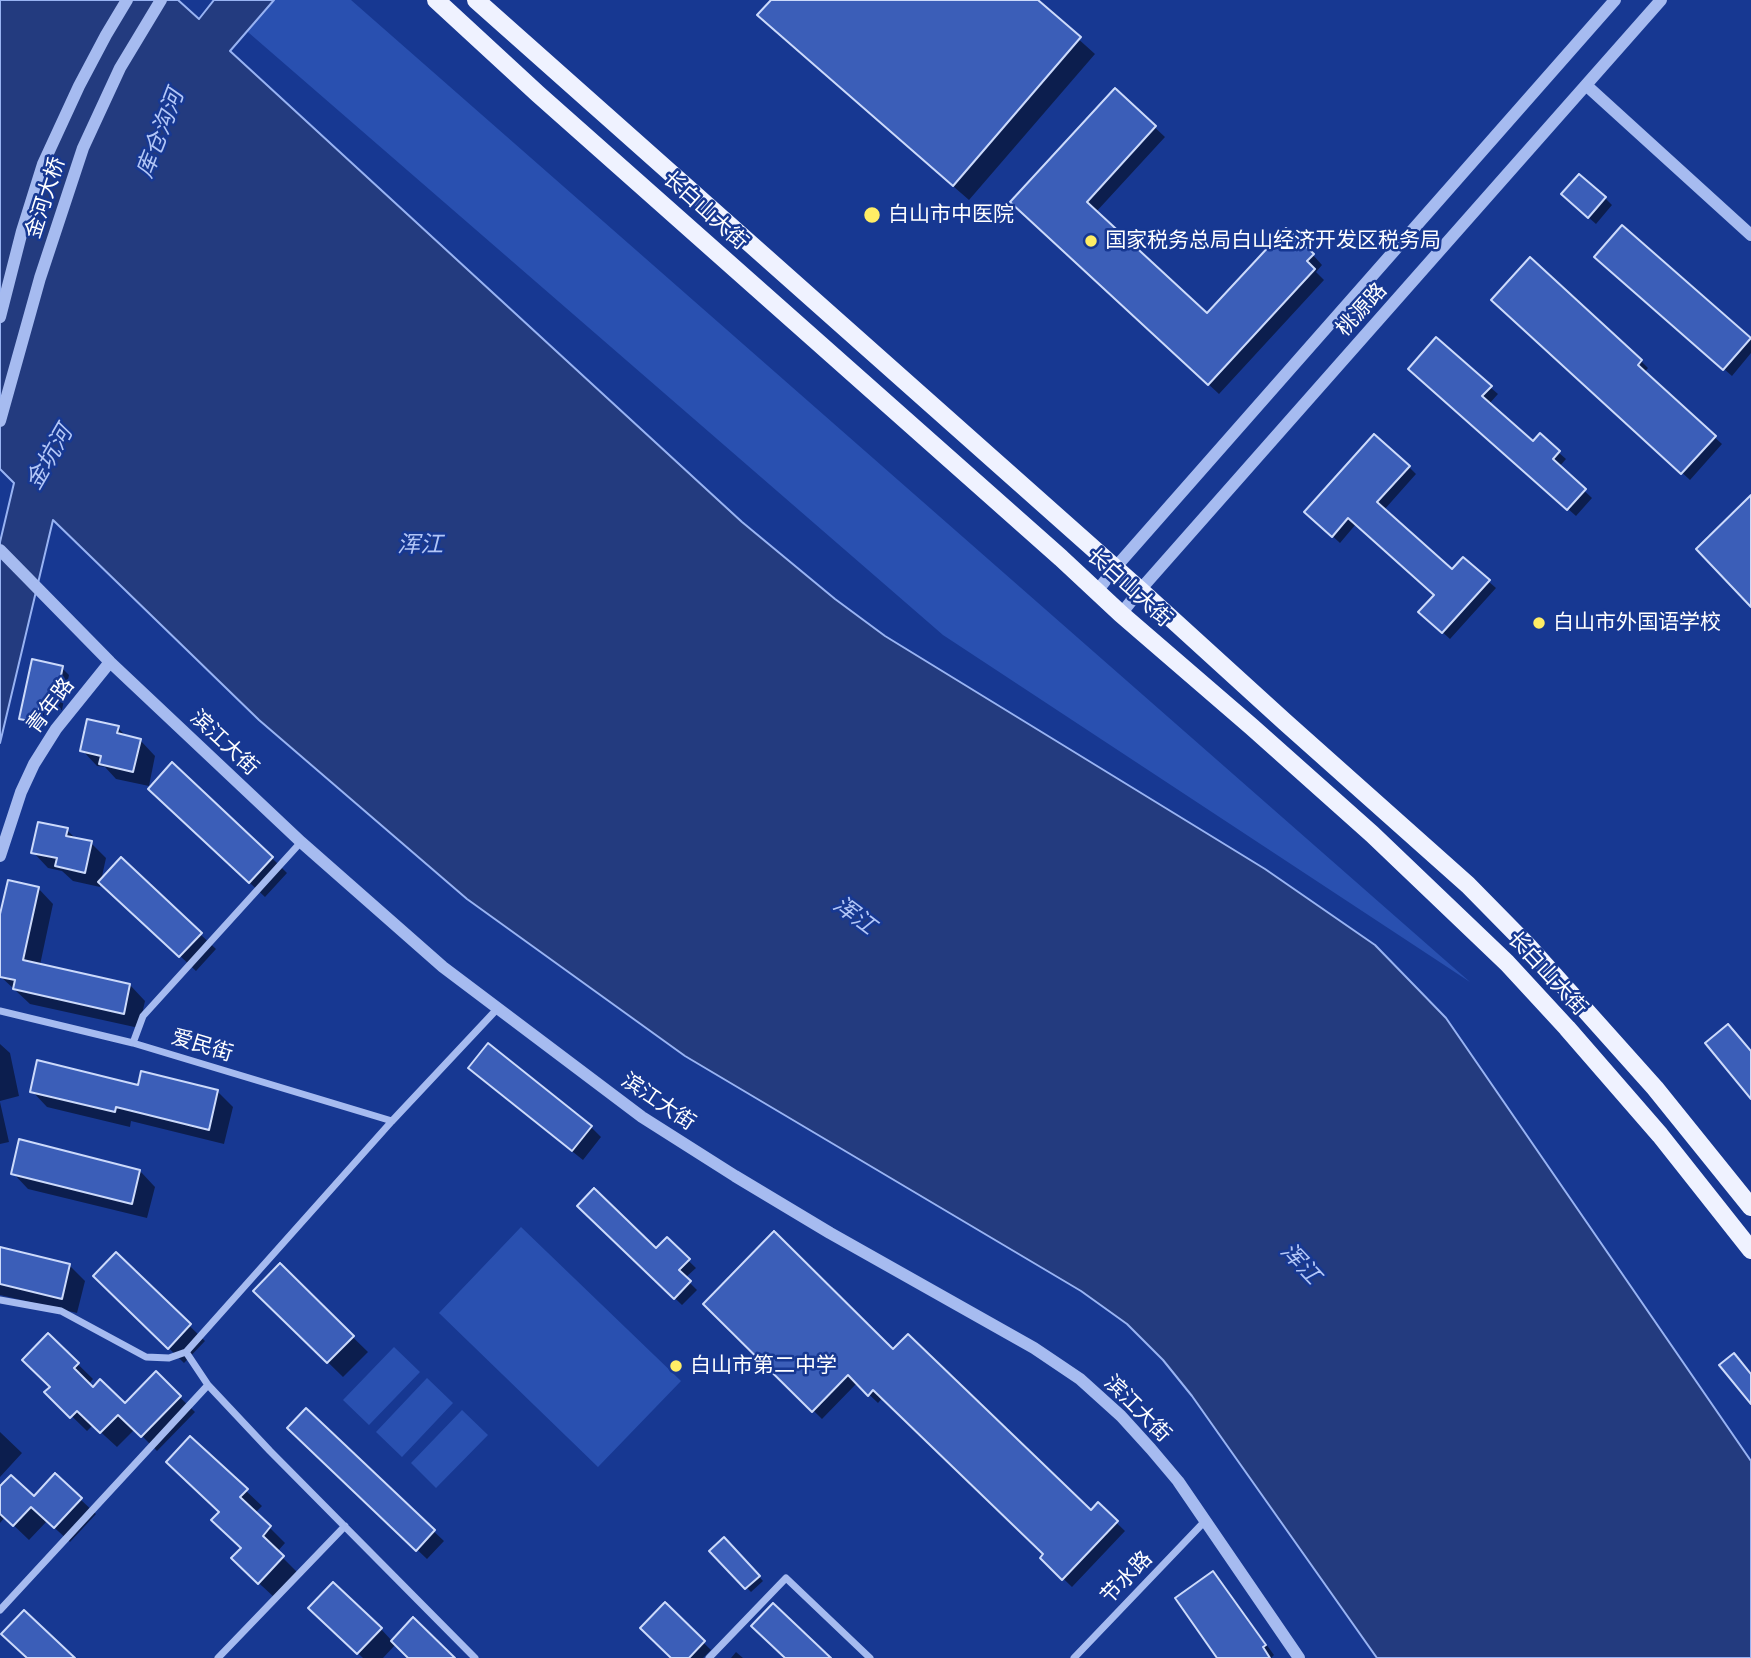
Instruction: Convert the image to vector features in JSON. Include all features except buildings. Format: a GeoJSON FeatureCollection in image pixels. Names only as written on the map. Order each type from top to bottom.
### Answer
{"type":"FeatureCollection","features":[{"type":"Feature","properties":{"kind":"main road","name":"长白山大街"},"geometry":{"type":"LineString","coordinates":[[436,0],[548,103],[1098,590],[1121,614],[1372,834],[1507,963],[1567,1028],[1660,1135],[1751,1250]]}},
{"type":"Feature","properties":{"kind":"main road","name":"长白山大街"},"geometry":{"type":"LineString","coordinates":[[476,0],[1468,885],[1528,946],[1655,1088],[1751,1207]]}},
{"type":"Feature","properties":{"kind":"street","name":"金河大桥"},"geometry":{"type":"LineString","coordinates":[[0,317],[43,164],[79,86],[127,0]]}},
{"type":"Feature","properties":{"kind":"street","name":"金河大桥"},"geometry":{"type":"LineString","coordinates":[[0,421],[40,278],[83,148],[120,68],[161,0]]}},
{"type":"Feature","properties":{"kind":"street","name":"桃源路"},"geometry":{"type":"LineString","coordinates":[[1098,590],[1615,0]]}},
{"type":"Feature","properties":{"kind":"street","name":"桃源路"},"geometry":{"type":"LineString","coordinates":[[1121,614],[1661,0]]}},
{"type":"Feature","properties":{"kind":"street"},"geometry":{"type":"LineString","coordinates":[[1587,86],[1751,235]]}},
{"type":"Feature","properties":{"kind":"street","name":"滨江大街"},"geometry":{"type":"LineString","coordinates":[[0,550],[110,662],[301,842],[443,967],[642,1117],[723,1169],[1034,1348],[1080,1379],[1121,1416],[1178,1481],[1299,1658]]}},
{"type":"Feature","properties":{"kind":"street","name":"青年路"},"geometry":{"type":"LineString","coordinates":[[0,856],[21,792],[34,764],[56,729],[110,662]]}},
{"type":"Feature","properties":{"kind":"street"},"geometry":{"type":"LineString","coordinates":[[133,1043],[143,1016],[301,842]]}},
{"type":"Feature","properties":{"kind":"street"},"geometry":{"type":"LineString","coordinates":[[0,1300],[61,1311],[146,1357],[169,1358],[186,1352],[392,1121],[498,1008]]}},
{"type":"Feature","properties":{"kind":"street","name":"爱民街"},"geometry":{"type":"LineString","coordinates":[[0,1011],[133,1043],[392,1121]]}},
{"type":"Feature","properties":{"kind":"street"},"geometry":{"type":"LineString","coordinates":[[186,1352],[208,1385],[475,1658]]}},
{"type":"Feature","properties":{"kind":"street"},"geometry":{"type":"LineString","coordinates":[[0,1610],[208,1385]]}},
{"type":"Feature","properties":{"kind":"street","name":"节水路"},"geometry":{"type":"LineString","coordinates":[[1074,1658],[1205,1521]]}},
{"type":"Feature","properties":{"kind":"street"},"geometry":{"type":"LineString","coordinates":[[218,1658],[345,1526]]}},
{"type":"Feature","properties":{"kind":"street"},"geometry":{"type":"LineString","coordinates":[[709,1658],[786,1578],[870,1658]]}},
{"type":"Feature","properties":{"kind":"shaded area"},"geometry":{"type":"Polygon","coordinates":[[[211,0],[351,0],[1470,982],[943,635],[211,0]]]}},
{"type":"Feature","properties":{"kind":"shaded area"},"geometry":{"type":"Polygon","coordinates":[[[521,1227],[681,1381],[598,1467],[439,1313],[521,1227]]]}},
{"type":"Feature","properties":{"kind":"shaded area"},"geometry":{"type":"Polygon","coordinates":[[[394,1347],[420,1372],[369,1425],[343,1400],[394,1347]]]}},
{"type":"Feature","properties":{"kind":"shaded area"},"geometry":{"type":"Polygon","coordinates":[[[427,1378],[453,1403],[402,1457],[376,1432],[427,1378]]]}},
{"type":"Feature","properties":{"kind":"shaded area"},"geometry":{"type":"Polygon","coordinates":[[[462,1410],[488,1435],[436,1488],[411,1463],[462,1410]]]}},
{"type":"Feature","properties":{"kind":"water","name":"浑江"},"geometry":{"type":"Polygon","coordinates":[[[0,0],[178,0],[199,19],[214,0],[274,0],[230,51],[742,522],[835,599],[885,636],[1265,869],[1375,945],[1446,1018],[1751,1461],[1751,1658],[1377,1658],[1192,1396],[1163,1360],[1127,1324],[1081,1291],[685,1056],[467,899],[259,720],[53,520],[0,743],[0,542],[14,483],[0,469],[0,0]]]}},
{"type":"Feature","properties":{"kind":"place","name":"白山市中医院"},"geometry":{"type":"Point","coordinates":[872,215]}},
{"type":"Feature","properties":{"kind":"place","name":"国家税务总局白山经济开发区税务局"},"geometry":{"type":"Point","coordinates":[1091,241]}},
{"type":"Feature","properties":{"kind":"place","name":"白山市外国语学校"},"geometry":{"type":"Point","coordinates":[1539,623]}},
{"type":"Feature","properties":{"kind":"place","name":"白山市第二中学"},"geometry":{"type":"Point","coordinates":[676,1366]}},
{"type":"Feature","properties":{"kind":"water label","name":"库仓沟河"},"geometry":{"type":"Point","coordinates":[161,134]}},
{"type":"Feature","properties":{"kind":"water label","name":"金坑河"},"geometry":{"type":"Point","coordinates":[50,458]}}]}
